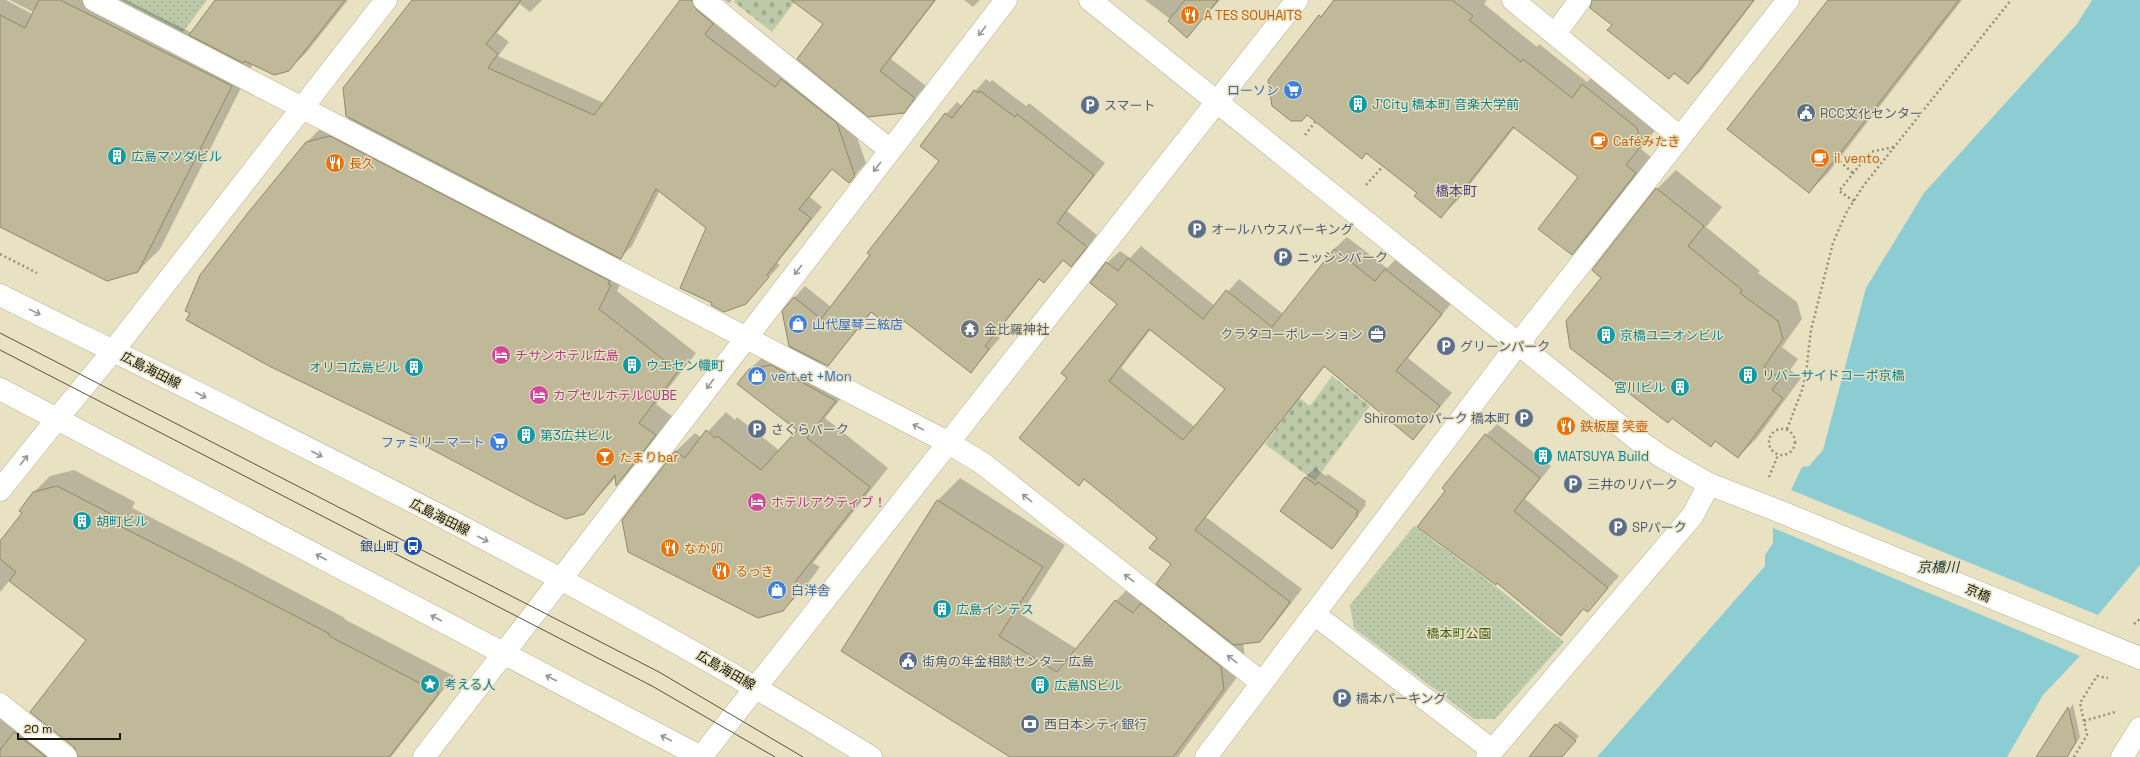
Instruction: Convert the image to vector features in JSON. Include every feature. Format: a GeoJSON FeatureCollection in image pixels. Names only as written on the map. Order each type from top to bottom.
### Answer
{"type":"FeatureCollection","features":[{"type":"Feature","properties":{"kind":"street"},"geometry":{"type":"LineString","coordinates":[[94,0],[949,443],[982,464],[1262,682]]}},
{"type":"Feature","properties":{"kind":"street"},"geometry":{"type":"LineString","coordinates":[[0,490],[113,351],[386,0]]}},
{"type":"Feature","properties":{"kind":"street"},"geometry":{"type":"LineString","coordinates":[[704,0],[890,150]]}},
{"type":"Feature","properties":{"kind":"street"},"geometry":{"type":"LineString","coordinates":[[424,757],[1006,0]]}},
{"type":"Feature","properties":{"kind":"street","name":"京橋"},"geometry":{"type":"LineString","coordinates":[[1090,0],[1518,344],[1662,457],[1709,484],[2140,658]]}},
{"type":"Feature","properties":{"kind":"street"},"geometry":{"type":"LineString","coordinates":[[0,390],[701,757],[1218,103],[1297,0]]}},
{"type":"Feature","properties":{"kind":"street"},"geometry":{"type":"LineString","coordinates":[[1513,0],[1680,137]]}},
{"type":"Feature","properties":{"kind":"street"},"geometry":{"type":"LineString","coordinates":[[1555,34],[1580,0]]}},
{"type":"Feature","properties":{"kind":"street"},"geometry":{"type":"LineString","coordinates":[[1206,757],[1518,344],[1788,0]]}},
{"type":"Feature","properties":{"kind":"street","name":"広島海田線"},"geometry":{"type":"LineString","coordinates":[[0,295],[560,579],[756,687],[871,757]]}},
{"type":"Feature","properties":{"kind":"street"},"geometry":{"type":"LineString","coordinates":[[1314,614],[1490,754],[1693,515],[1709,484]]}},
{"type":"Feature","properties":{"kind":"street"},"geometry":{"type":"LineString","coordinates":[[0,704],[66,757]]}},
{"type":"Feature","properties":{"kind":"street"},"geometry":{"type":"LineString","coordinates":[[2122,757],[2140,728]]}},
{"type":"Feature","properties":{"kind":"path"},"geometry":{"type":"LineString","coordinates":[[1787,429],[1802,390],[1806,374],[1811,330],[1833,243],[1846,213],[1894,147],[2010,0]]}},
{"type":"Feature","properties":{"kind":"path"},"geometry":{"type":"LineString","coordinates":[[1302,138],[1315,122]]}},
{"type":"Feature","properties":{"kind":"path"},"geometry":{"type":"LineString","coordinates":[[1854,201],[1839,190],[1870,152],[1894,147]]}},
{"type":"Feature","properties":{"kind":"path"},"geometry":{"type":"LineString","coordinates":[[1836,158],[1853,173]]}},
{"type":"Feature","properties":{"kind":"path"},"geometry":{"type":"LineString","coordinates":[[1363,188],[1383,166]]}},
{"type":"Feature","properties":{"kind":"path"},"geometry":{"type":"LineString","coordinates":[[0,254],[38,273]]}},
{"type":"Feature","properties":{"kind":"path"},"geometry":{"type":"LineString","coordinates":[[1778,429],[1787,429],[1793,434],[1796,442],[1793,450],[1786,455],[1778,455],[1771,450],[1769,442],[1771,434],[1778,429]]}},
{"type":"Feature","properties":{"kind":"path"},"geometry":{"type":"LineString","coordinates":[[1767,484],[1778,455]]}},
{"type":"Feature","properties":{"kind":"path"},"geometry":{"type":"LineString","coordinates":[[2074,757],[2087,735],[2080,703],[2097,676],[2110,678]]}},
{"type":"Feature","properties":{"kind":"path"},"geometry":{"type":"LineString","coordinates":[[2084,721],[2117,712]]}},
{"type":"Feature","properties":{"kind":"green space"},"geometry":{"type":"Polygon","coordinates":[[[122,0],[207,0],[183,32],[122,0]]]}},
{"type":"Feature","properties":{"kind":"green space"},"geometry":{"type":"Polygon","coordinates":[[[735,0],[796,0],[772,32],[734,2],[735,0]]]}},
{"type":"Feature","properties":{"kind":"green space"},"geometry":{"type":"Polygon","coordinates":[[[1332,376],[1370,406],[1315,481],[1265,444],[1299,398],[1310,406],[1332,376]]]}},
{"type":"Feature","properties":{"kind":"green space","name":"橋本町公園"},"geometry":{"type":"Polygon","coordinates":[[[1414,526],[1499,589],[1564,642],[1495,719],[1474,719],[1354,628],[1350,605],[1414,526]]]}},
{"type":"Feature","properties":{"kind":"water","name":"京橋川"},"geometry":{"type":"Polygon","coordinates":[[[2092,0],[2140,0],[2140,565],[2098,615],[2080,656],[2043,695],[2007,757],[1597,757],[1765,566],[1765,555],[1773,543],[1773,528],[1802,467],[1809,466],[1823,450],[1866,288],[1924,193],[2077,24],[2092,0]]]}},
{"type":"Feature","properties":{"kind":"pier"},"geometry":{"type":"Polygon","coordinates":[[[1791,490],[2098,615],[2080,656],[1773,528],[1791,490]]]}},
{"type":"Feature","properties":{"kind":"building","name":"広島マツダビル"},"geometry":{"type":"Polygon","coordinates":[[[39,0],[60,0],[232,86],[138,272],[107,281],[0,227],[0,15],[25,28],[39,0]]]}},
{"type":"Feature","properties":{"kind":"building"},"geometry":{"type":"Polygon","coordinates":[[[215,0],[345,0],[289,71],[274,75],[245,61],[243,63],[189,35],[215,0]]]}},
{"type":"Feature","properties":{"kind":"building"},"geometry":{"type":"Polygon","coordinates":[[[412,0],[521,0],[486,44],[498,54],[488,68],[594,115],[680,0],[692,0],[696,9],[713,24],[705,34],[709,38],[775,87],[781,79],[837,123],[855,176],[849,183],[832,169],[799,209],[811,218],[767,275],[769,277],[746,304],[724,312],[711,305],[712,303],[680,288],[706,228],[656,189],[621,259],[346,116],[343,88],[412,0]]]}},
{"type":"Feature","properties":{"kind":"building"},"geometry":{"type":"Polygon","coordinates":[[[791,0],[935,0],[880,71],[915,98],[904,113],[868,117],[797,59],[823,24],[791,0]]]}},
{"type":"Feature","properties":{"kind":"building"},"geometry":{"type":"Polygon","coordinates":[[[1185,0],[1218,0],[1187,38],[1168,21],[1185,0]]]}},
{"type":"Feature","properties":{"kind":"building"},"geometry":{"type":"Polygon","coordinates":[[[1334,0],[1452,0],[1473,16],[1469,20],[1521,62],[1523,59],[1572,98],[1582,84],[1637,128],[1641,146],[1626,165],[1636,173],[1572,255],[1538,229],[1578,177],[1513,127],[1441,218],[1414,196],[1417,193],[1366,153],[1362,159],[1307,115],[1302,121],[1291,121],[1272,106],[1268,80],[1319,15],[1321,17],[1334,0]]]}},
{"type":"Feature","properties":{"kind":"building"},"geometry":{"type":"Polygon","coordinates":[[[1592,0],[1754,0],[1688,84],[1674,73],[1669,79],[1607,30],[1612,25],[1590,8],[1592,0]]]}},
{"type":"Feature","properties":{"kind":"building","name":"RCC文化センター"},"geometry":{"type":"Polygon","coordinates":[[[1828,0],[1959,0],[1809,193],[1727,129],[1828,0]]]}},
{"type":"Feature","properties":{"kind":"building"},"geometry":{"type":"Polygon","coordinates":[[[974,90],[978,93],[980,91],[1015,117],[1017,114],[1094,175],[1057,223],[1087,247],[1071,267],[1063,260],[1044,283],[1039,279],[985,346],[989,349],[971,373],[904,321],[896,331],[871,312],[828,366],[789,346],[782,311],[794,297],[821,319],[870,255],[867,253],[939,161],[920,146],[945,113],[952,118],[974,90]]]}},
{"type":"Feature","properties":{"kind":"building"},"geometry":{"type":"Polygon","coordinates":[[[330,136],[610,281],[608,284],[611,285],[599,309],[678,371],[639,423],[656,435],[616,486],[615,475],[584,514],[566,519],[535,504],[414,440],[415,437],[269,366],[186,320],[190,313],[185,311],[200,275],[247,214],[306,142],[330,136]]]}},
{"type":"Feature","properties":{"kind":"building"},"geometry":{"type":"Polygon","coordinates":[[[1656,188],[1704,226],[1688,246],[1742,290],[1740,293],[1778,321],[1783,339],[1764,367],[1780,379],[1772,390],[1783,398],[1738,458],[1715,441],[1711,447],[1672,418],[1668,423],[1570,348],[1566,321],[1601,278],[1592,270],[1656,188]]]}},
{"type":"Feature","properties":{"kind":"building"},"geometry":{"type":"Polygon","coordinates":[[[1334,249],[1375,281],[1385,269],[1442,314],[1396,371],[1440,406],[1413,440],[1324,366],[1195,530],[1290,602],[1260,642],[1234,645],[1156,584],[1171,564],[1149,548],[1157,538],[1084,479],[1079,486],[1019,438],[1067,378],[1061,373],[1117,304],[1090,283],[1106,262],[1118,271],[1128,258],[1203,319],[1226,290],[1272,327],[1334,249]],[[1149,329],[1109,381],[1183,440],[1225,389],[1149,329]]]}},
{"type":"Feature","properties":{"kind":"building"},"geometry":{"type":"Polygon","coordinates":[[[771,365],[836,401],[807,438],[870,487],[795,582],[803,586],[783,611],[758,618],[628,552],[622,520],[675,451],[685,458],[706,430],[715,438],[717,436],[761,470],[797,430],[737,384],[749,369],[771,365]]]}},
{"type":"Feature","properties":{"kind":"building"},"geometry":{"type":"Polygon","coordinates":[[[1485,434],[1540,478],[1514,511],[1608,588],[1588,612],[1583,609],[1561,636],[1497,583],[1496,585],[1417,527],[1445,491],[1442,488],[1485,434]]]}},
{"type":"Feature","properties":{"kind":"building"},"geometry":{"type":"Polygon","coordinates":[[[1305,477],[1316,485],[1318,482],[1358,511],[1356,514],[1358,515],[1332,549],[1280,511],[1305,477]]]}},
{"type":"Feature","properties":{"kind":"building"},"geometry":{"type":"Polygon","coordinates":[[[57,486],[119,518],[116,524],[330,634],[329,636],[439,693],[389,757],[78,757],[74,747],[30,712],[86,640],[9,581],[16,572],[0,559],[0,541],[22,513],[19,511],[33,492],[57,486]]]}},
{"type":"Feature","properties":{"kind":"building"},"geometry":{"type":"Polygon","coordinates":[[[937,500],[1043,567],[999,636],[1057,672],[1115,600],[1133,613],[1141,603],[1221,667],[1224,689],[1173,757],[1010,757],[841,651],[937,500]]]}},
{"type":"Feature","properties":{"kind":"building"},"geometry":{"type":"Polygon","coordinates":[[[2068,707],[2076,742],[2067,757],[2036,757],[2068,707]]]}},
{"type":"Feature","properties":{"kind":"building"},"geometry":{"type":"Polygon","coordinates":[[[1555,724],[1576,741],[1562,757],[1529,757],[1555,724]]]}},
{"type":"Feature","properties":{"kind":"building"},"geometry":{"type":"Polygon","coordinates":[[[14,732],[46,757],[0,757],[0,750],[14,732]]]}},
{"type":"Feature","properties":{"kind":"tram line"},"geometry":{"type":"LineString","coordinates":[[0,333],[659,672],[803,757]]}},
{"type":"Feature","properties":{"kind":"tram line"},"geometry":{"type":"LineString","coordinates":[[0,350],[652,686],[775,757]]}},
{"type":"Feature","properties":{"kind":"place","name":"A TES SOUHAITS"},"geometry":{"type":"Point","coordinates":[1190,15]}},
{"type":"Feature","properties":{"kind":"place","name":"ローソン"},"geometry":{"type":"Point","coordinates":[1293,90]}},
{"type":"Feature","properties":{"kind":"place","name":"J'City 橋本町 音楽大学前"},"geometry":{"type":"Point","coordinates":[1358,104]}},
{"type":"Feature","properties":{"kind":"place","name":"スマート"},"geometry":{"type":"Point","coordinates":[1090,105]}},
{"type":"Feature","properties":{"kind":"place","name":"RCC文化センター"},"geometry":{"type":"Point","coordinates":[1806,113]}},
{"type":"Feature","properties":{"kind":"place","name":"Caféみたき"},"geometry":{"type":"Point","coordinates":[1599,141]}},
{"type":"Feature","properties":{"kind":"place","name":"広島マツダビル"},"geometry":{"type":"Point","coordinates":[117,156]}},
{"type":"Feature","properties":{"kind":"place","name":"il vento"},"geometry":{"type":"Point","coordinates":[1820,158]}},
{"type":"Feature","properties":{"kind":"place","name":"長久"},"geometry":{"type":"Point","coordinates":[335,163]}},
{"type":"Feature","properties":{"kind":"place","name":"オールハウスパーキング"},"geometry":{"type":"Point","coordinates":[1197,229]}},
{"type":"Feature","properties":{"kind":"place","name":"ニッシンパーク"},"geometry":{"type":"Point","coordinates":[1283,257]}},
{"type":"Feature","properties":{"kind":"place","name":"山代屋琴三絃店"},"geometry":{"type":"Point","coordinates":[798,324]}},
{"type":"Feature","properties":{"kind":"place","name":"金比羅神社"},"geometry":{"type":"Point","coordinates":[970,329]}},
{"type":"Feature","properties":{"kind":"place","name":"クラタコーポレーション"},"geometry":{"type":"Point","coordinates":[1377,334]}},
{"type":"Feature","properties":{"kind":"place","name":"京橋ユニオンビル"},"geometry":{"type":"Point","coordinates":[1606,335]}},
{"type":"Feature","properties":{"kind":"place","name":"グリーンパーク"},"geometry":{"type":"Point","coordinates":[1446,346]}},
{"type":"Feature","properties":{"kind":"place","name":"チサンホテル広島"},"geometry":{"type":"Point","coordinates":[501,355]}},
{"type":"Feature","properties":{"kind":"place","name":"ウエセン幟町"},"geometry":{"type":"Point","coordinates":[632,365]}},
{"type":"Feature","properties":{"kind":"place","name":"オリコ広島ビル"},"geometry":{"type":"Point","coordinates":[414,367]}},
{"type":"Feature","properties":{"kind":"place","name":"リバーサイドコーポ京橋"},"geometry":{"type":"Point","coordinates":[1748,375]}},
{"type":"Feature","properties":{"kind":"place","name":"vert et +Mon"},"geometry":{"type":"Point","coordinates":[757,376]}},
{"type":"Feature","properties":{"kind":"place","name":"宮川ビル"},"geometry":{"type":"Point","coordinates":[1680,387]}},
{"type":"Feature","properties":{"kind":"place","name":"カプセルホテルCUBE"},"geometry":{"type":"Point","coordinates":[539,395]}},
{"type":"Feature","properties":{"kind":"place","name":"Shiromotoパーク 橋本町"},"geometry":{"type":"Point","coordinates":[1524,418]}},
{"type":"Feature","properties":{"kind":"place","name":"鉄板屋 笑壺"},"geometry":{"type":"Point","coordinates":[1566,426]}},
{"type":"Feature","properties":{"kind":"place","name":"さくらパーク"},"geometry":{"type":"Point","coordinates":[757,429]}},
{"type":"Feature","properties":{"kind":"place","name":"第3広共ビル"},"geometry":{"type":"Point","coordinates":[526,435]}},
{"type":"Feature","properties":{"kind":"place","name":"ファミリーマート"},"geometry":{"type":"Point","coordinates":[499,442]}},
{"type":"Feature","properties":{"kind":"place","name":"MATSUYA Build"},"geometry":{"type":"Point","coordinates":[1543,456]}},
{"type":"Feature","properties":{"kind":"place","name":"たまりbar"},"geometry":{"type":"Point","coordinates":[605,457]}},
{"type":"Feature","properties":{"kind":"place","name":"三井のリパーク"},"geometry":{"type":"Point","coordinates":[1573,484]}},
{"type":"Feature","properties":{"kind":"place","name":"ホテルアクティブ！"},"geometry":{"type":"Point","coordinates":[757,502]}},
{"type":"Feature","properties":{"kind":"place","name":"胡町ビル"},"geometry":{"type":"Point","coordinates":[82,521]}},
{"type":"Feature","properties":{"kind":"place","name":"SPパーク"},"geometry":{"type":"Point","coordinates":[1618,527]}},
{"type":"Feature","properties":{"kind":"place","name":"銀山町"},"geometry":{"type":"Point","coordinates":[413,546]}},
{"type":"Feature","properties":{"kind":"place","name":"なか卯"},"geometry":{"type":"Point","coordinates":[670,548]}},
{"type":"Feature","properties":{"kind":"place","name":"るっき"},"geometry":{"type":"Point","coordinates":[721,571]}},
{"type":"Feature","properties":{"kind":"place","name":"白洋舎"},"geometry":{"type":"Point","coordinates":[777,590]}},
{"type":"Feature","properties":{"kind":"place","name":"広島インテス"},"geometry":{"type":"Point","coordinates":[942,609]}},
{"type":"Feature","properties":{"kind":"place","name":"街角の年金相談センター 広島"},"geometry":{"type":"Point","coordinates":[908,661]}},
{"type":"Feature","properties":{"kind":"place","name":"考える人"},"geometry":{"type":"Point","coordinates":[430,684]}},
{"type":"Feature","properties":{"kind":"place","name":"広島NSビル"},"geometry":{"type":"Point","coordinates":[1040,685]}},
{"type":"Feature","properties":{"kind":"place","name":"橋本パーキング"},"geometry":{"type":"Point","coordinates":[1342,698]}},
{"type":"Feature","properties":{"kind":"place","name":"西日本シティ銀行"},"geometry":{"type":"Point","coordinates":[1030,724]}},
{"type":"Feature","properties":{"kind":"district","name":"橋本町"},"geometry":{"type":"Point","coordinates":[1456,191]}}]}
